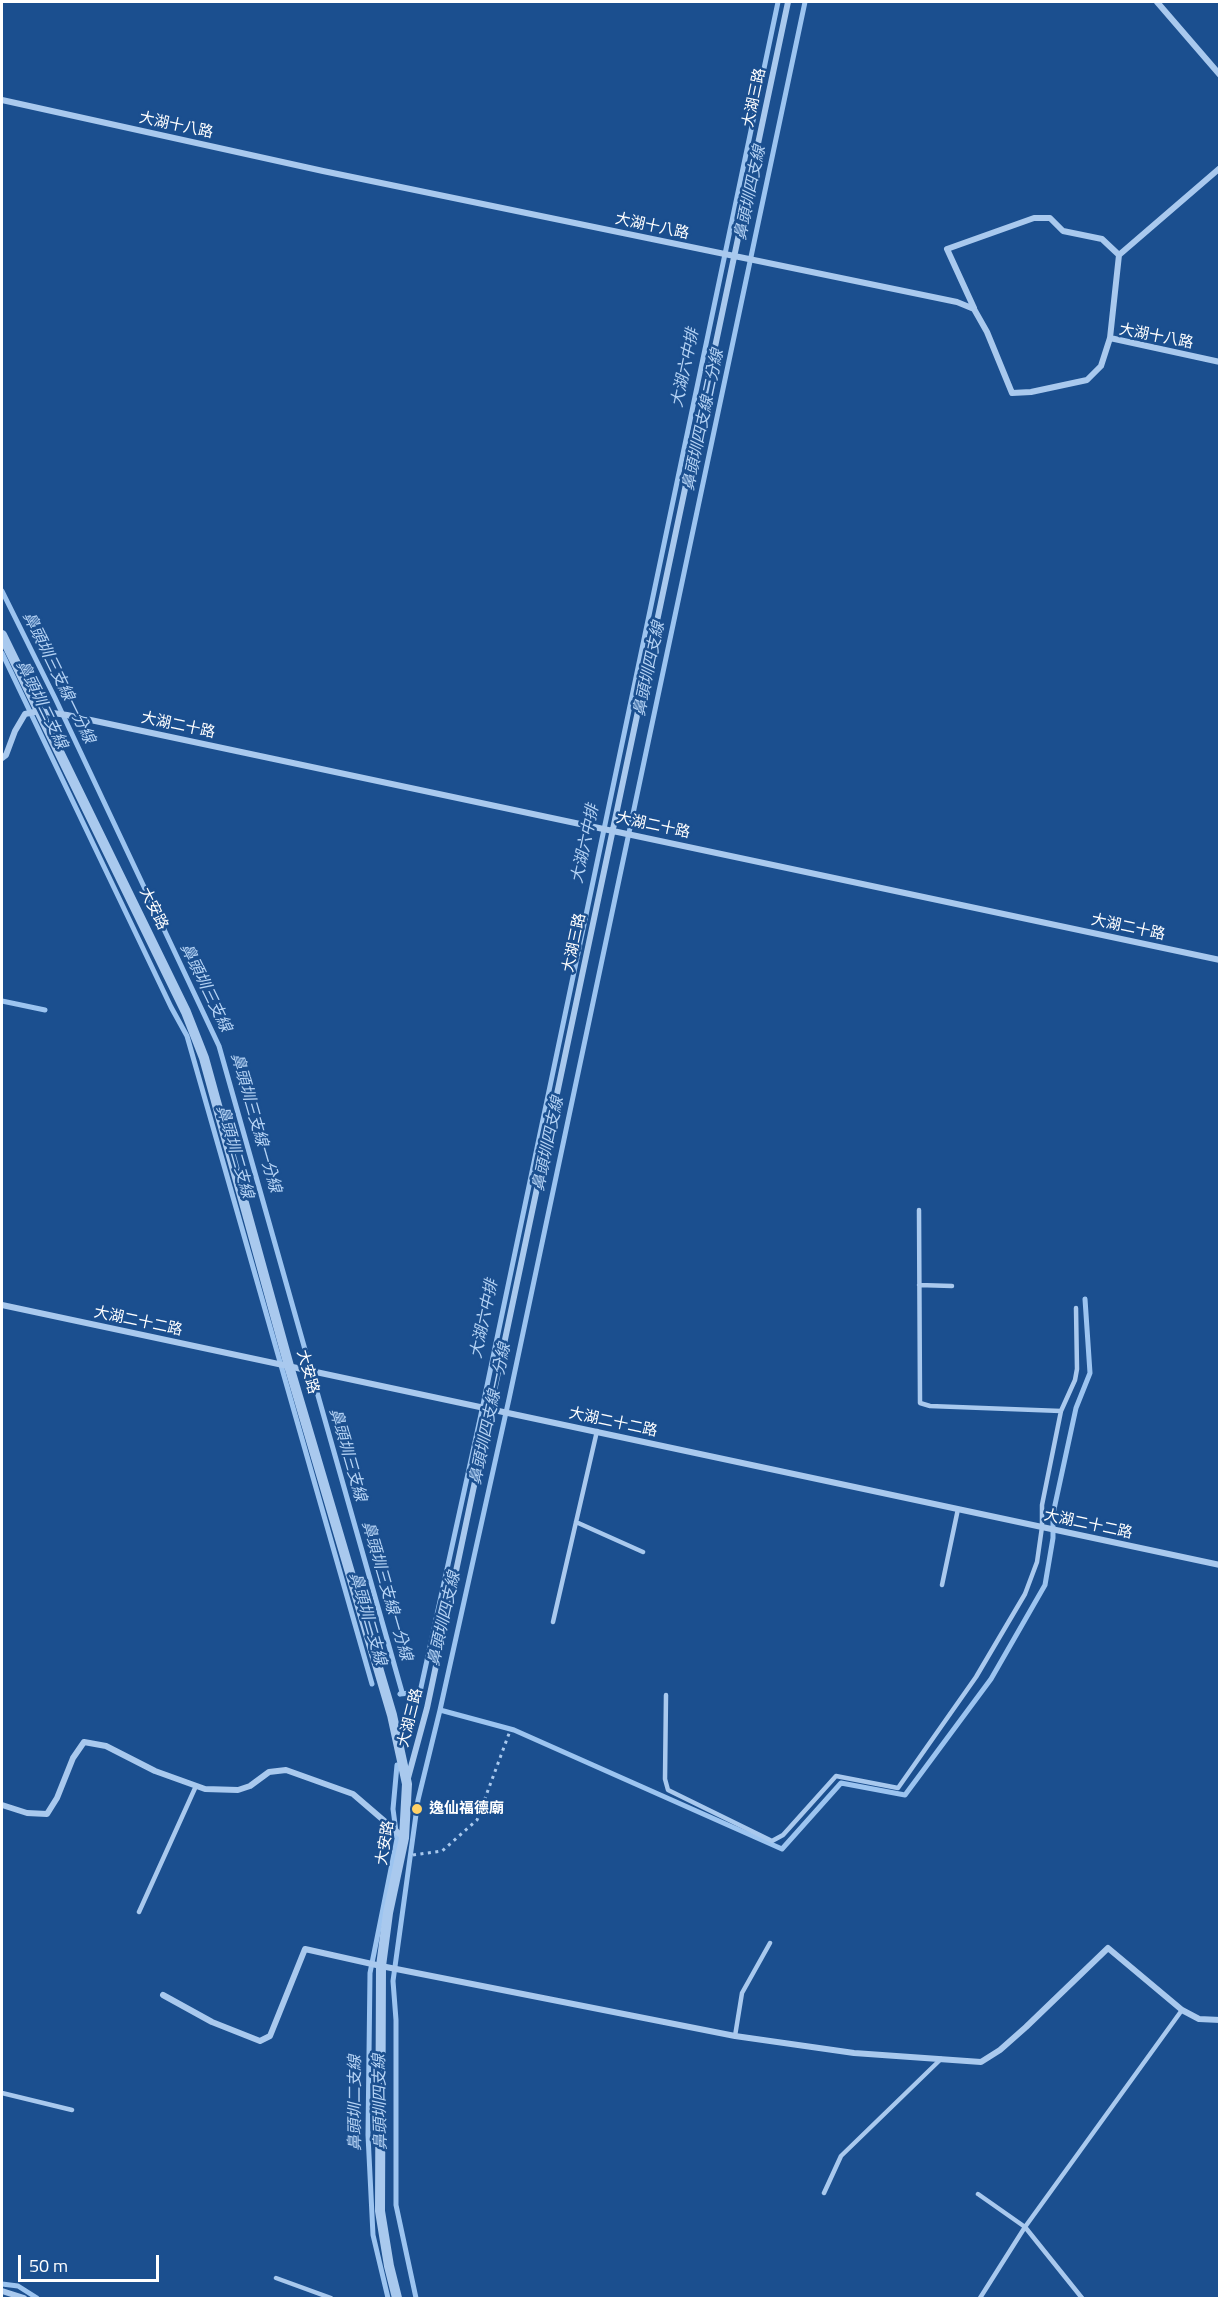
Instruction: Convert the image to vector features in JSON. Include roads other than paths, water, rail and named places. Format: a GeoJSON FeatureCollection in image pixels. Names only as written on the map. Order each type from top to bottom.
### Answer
{"type":"FeatureCollection","features":[{"type":"Feature","properties":{"kind":"street","name":"大湖三路"},"geometry":{"type":"LineString","coordinates":[[407,1784],[427,1708],[611,829],[788,2]]}},
{"type":"Feature","properties":{"kind":"street"},"geometry":{"type":"LineString","coordinates":[[1158,2],[1220,75]]}},
{"type":"Feature","properties":{"kind":"street","name":"大湖十八路"},"geometry":{"type":"LineString","coordinates":[[2,100],[323,171],[957,302],[974,309],[987,332],[1012,393],[1031,392],[1087,380],[1101,366],[1110,338],[1220,362]]}},
{"type":"Feature","properties":{"kind":"street"},"geometry":{"type":"LineString","coordinates":[[1110,338],[1119,255],[1220,168]]}},
{"type":"Feature","properties":{"kind":"street"},"geometry":{"type":"LineString","coordinates":[[974,309],[947,249],[1034,218],[1050,218],[1063,231],[1102,239],[1119,255]]}},
{"type":"Feature","properties":{"kind":"street","name":"大安路"},"geometry":{"type":"LineString","coordinates":[[2,635],[186,1012],[204,1058],[289,1366],[392,1715],[407,1784],[404,1838],[388,1913],[381,1966],[380,2211],[397,2298]]}},
{"type":"Feature","properties":{"kind":"street"},"geometry":{"type":"LineString","coordinates":[[2,758],[6,755],[15,731],[25,714],[39,711]]}},
{"type":"Feature","properties":{"kind":"street","name":"大湖二十路"},"geometry":{"type":"LineString","coordinates":[[39,711],[611,829],[1220,960]]}},
{"type":"Feature","properties":{"kind":"street","name":"大湖二十二路"},"geometry":{"type":"LineString","coordinates":[[2,1305],[1220,1565]]}},
{"type":"Feature","properties":{"kind":"street"},"geometry":{"type":"LineString","coordinates":[[2,1806],[27,1813],[47,1814],[57,1798],[73,1758],[84,1742],[106,1746],[155,1771],[205,1789],[238,1790],[269,1772],[286,1770],[353,1794],[404,1838]]}},
{"type":"Feature","properties":{"kind":"street"},"geometry":{"type":"LineString","coordinates":[[163,1995],[212,2022],[260,2041],[270,2036],[305,1950],[735,2036],[854,2053],[981,2062],[1000,2050],[1108,1948],[1182,2010],[1199,2019],[1220,2020]]}},
{"type":"Feature","properties":{"kind":"street"},"geometry":{"type":"LineString","coordinates":[[2,2291],[24,2298]]}},
{"type":"Feature","properties":{"kind":"lane"},"geometry":{"type":"LineString","coordinates":[[919,1210],[920,1403],[930,1406],[1061,1411]]}},
{"type":"Feature","properties":{"kind":"lane"},"geometry":{"type":"LineString","coordinates":[[919,1285],[952,1286]]}},
{"type":"Feature","properties":{"kind":"lane"},"geometry":{"type":"LineString","coordinates":[[666,1695],[665,1779],[668,1790],[772,1841],[783,1835],[836,1776],[898,1788],[976,1677],[1025,1594],[1037,1562],[1042,1527],[1042,1504],[1061,1411],[1075,1380],[1077,1369],[1076,1308]]}},
{"type":"Feature","properties":{"kind":"lane"},"geometry":{"type":"LineString","coordinates":[[553,1623],[597,1431]]}},
{"type":"Feature","properties":{"kind":"lane"},"geometry":{"type":"LineString","coordinates":[[942,1584],[958,1509]]}},
{"type":"Feature","properties":{"kind":"lane"},"geometry":{"type":"LineString","coordinates":[[576,1522],[643,1552]]}},
{"type":"Feature","properties":{"kind":"lane"},"geometry":{"type":"LineString","coordinates":[[139,1912],[195,1786]]}},
{"type":"Feature","properties":{"kind":"lane"},"geometry":{"type":"LineString","coordinates":[[735,2036],[742,1993],[770,1943]]}},
{"type":"Feature","properties":{"kind":"lane"},"geometry":{"type":"LineString","coordinates":[[980,2298],[1025,2227],[1182,2010]]}},
{"type":"Feature","properties":{"kind":"lane"},"geometry":{"type":"LineString","coordinates":[[824,2193],[841,2156],[941,2059]]}},
{"type":"Feature","properties":{"kind":"lane"},"geometry":{"type":"LineString","coordinates":[[2,2093],[72,2110]]}},
{"type":"Feature","properties":{"kind":"lane"},"geometry":{"type":"LineString","coordinates":[[978,2194],[1025,2227],[1082,2298]]}},
{"type":"Feature","properties":{"kind":"lane"},"geometry":{"type":"LineString","coordinates":[[276,2278],[331,2298]]}},
{"type":"Feature","properties":{"kind":"waterway","name":"大湖六中排"},"geometry":{"type":"LineString","coordinates":[[400,1694],[420,1692],[480,1419],[778,2]]}},
{"type":"Feature","properties":{"kind":"waterway","name":"鼻頭圳四支線一分線"},"geometry":{"type":"LineString","coordinates":[[416,2298],[396,2205],[396,2020],[393,1981],[418,1800],[509,1399],[805,2]]}},
{"type":"Feature","properties":{"kind":"waterway","name":"鼻頭圳三支線"},"geometry":{"type":"LineString","coordinates":[[2,591],[219,1046],[402,1692],[400,1694]]}},
{"type":"Feature","properties":{"kind":"waterway","name":"鼻頭圳二支線"},"geometry":{"type":"LineString","coordinates":[[2,653],[187,1036],[372,1684]]}},
{"type":"Feature","properties":{"kind":"waterway"},"geometry":{"type":"LineString","coordinates":[[2,1001],[45,1010]]}},
{"type":"Feature","properties":{"kind":"waterway"},"geometry":{"type":"LineString","coordinates":[[440,1710],[514,1730],[782,1849],[841,1783],[905,1795],[991,1679],[1045,1585],[1053,1538],[1053,1514],[1076,1408],[1090,1373],[1085,1299]]}},
{"type":"Feature","properties":{"kind":"waterway","name":"鼻頭圳二支線"},"geometry":{"type":"LineString","coordinates":[[388,2298],[373,2235],[368,2135],[370,1973],[397,1839],[393,1809],[397,1765]]}},
{"type":"Feature","properties":{"kind":"waterway"},"geometry":{"type":"LineString","coordinates":[[2,2284],[18,2286],[37,2298]]}},
{"type":"Feature","properties":{"kind":"place","name":"逸仙福德廟"},"geometry":{"type":"Point","coordinates":[417,1809]}},
{"type":"Feature","properties":{"kind":"water label","name":"鼻頭圳四支線"},"geometry":{"type":"Point","coordinates":[751,193]}},
{"type":"Feature","properties":{"kind":"water label","name":"鼻頭圳四支線二分線"},"geometry":{"type":"Point","coordinates":[704,420]}},
{"type":"Feature","properties":{"kind":"water label","name":"鼻頭圳四支線"},"geometry":{"type":"Point","coordinates":[650,669]}},
{"type":"Feature","properties":{"kind":"water label","name":"鼻頭圳三支線一分線"},"geometry":{"type":"Point","coordinates":[58,678]}},
{"type":"Feature","properties":{"kind":"water label","name":"鼻頭圳三支線一分線"},"geometry":{"type":"Point","coordinates":[255,1123]}},
{"type":"Feature","properties":{"kind":"water label","name":"鼻頭圳四支線"},"geometry":{"type":"Point","coordinates":[549,1144]}},
{"type":"Feature","properties":{"kind":"water label","name":"鼻頭圳三支線一分線"},"geometry":{"type":"Point","coordinates":[386,1591]}},
{"type":"Feature","properties":{"kind":"water label","name":"鼻頭圳四支線"},"geometry":{"type":"Point","coordinates":[445,1619]}},
{"type":"Feature","properties":{"kind":"water label","name":"鼻頭圳四支線"},"geometry":{"type":"Point","coordinates":[381,2102]}}]}
